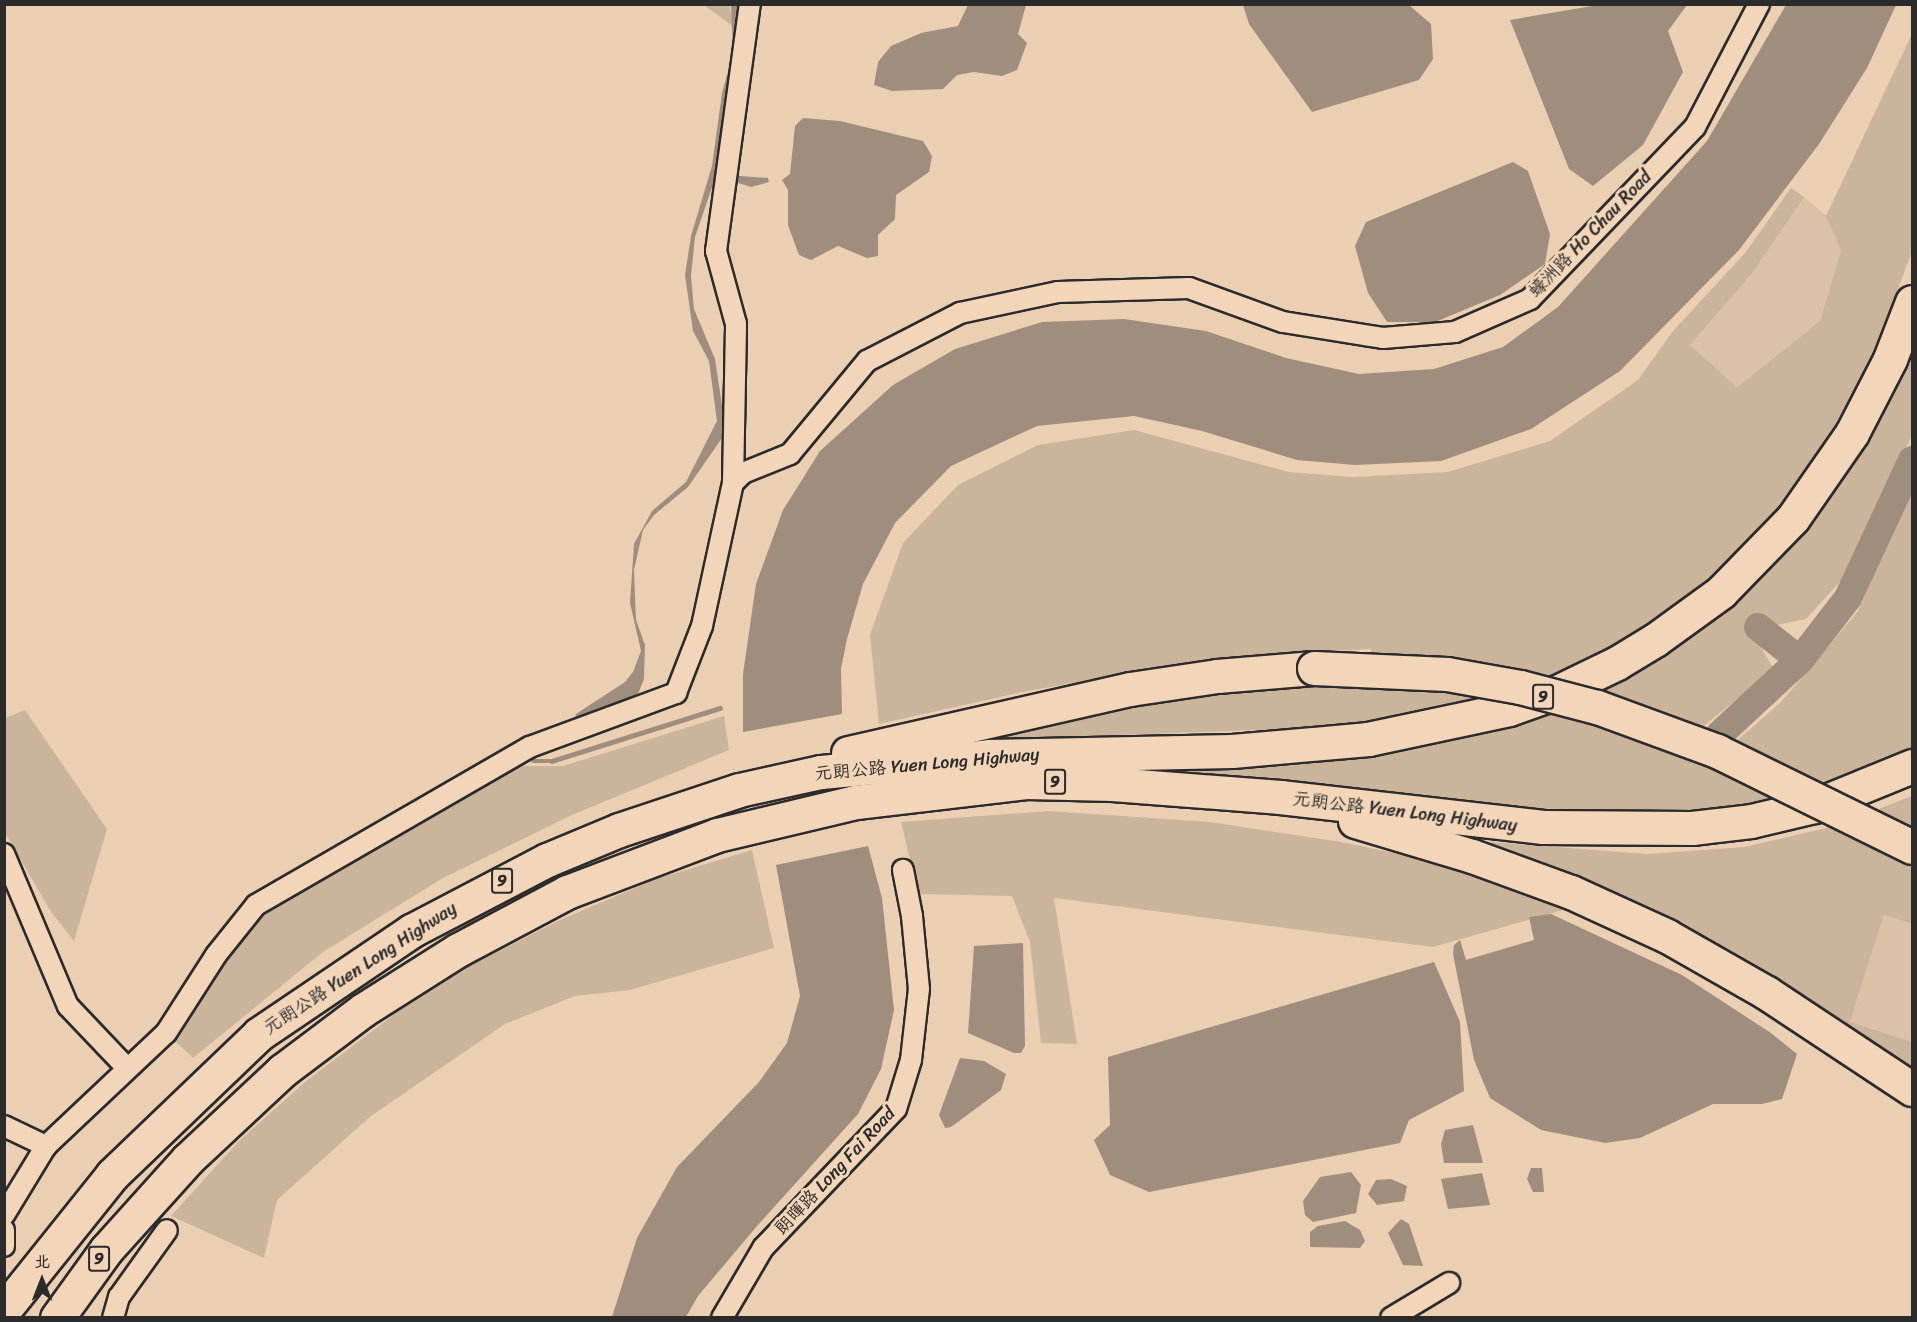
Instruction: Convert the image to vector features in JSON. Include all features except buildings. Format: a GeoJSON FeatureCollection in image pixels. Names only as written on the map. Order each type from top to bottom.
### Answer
{"type":"FeatureCollection","features":[{"type":"Feature","properties":{"kind":"highway","name":"元朗公路 Yuen Long Highway"},"geometry":{"type":"LineString","coordinates":[[4,1310],[73,1221],[154,1132],[259,1034],[333,981],[420,926],[547,860],[693,803],[770,781],[950,759],[1232,751],[1368,739],[1468,721],[1557,692],[1655,640],[1720,592],[1773,541],[1814,491],[1852,433],[1890,359],[1912,302]]}},
{"type":"Feature","properties":{"kind":"highway"},"geometry":{"type":"LineString","coordinates":[[770,781],[847,753],[1089,697],[1217,676],[1314,668],[1447,674],[1520,687],[1598,706],[1717,751],[1912,847]]}},
{"type":"Feature","properties":{"kind":"highway","name":"元朗公路 Yuen Long Highway"},"geometry":{"type":"LineString","coordinates":[[57,1317],[146,1204],[188,1159],[282,1071],[420,973],[506,923],[620,868],[717,835],[808,811],[975,786],[1079,782],[1280,797],[1544,827],[1692,828],[1751,821],[1814,806],[1912,766]]}},
{"type":"Feature","properties":{"kind":"highway"},"geometry":{"type":"LineString","coordinates":[[1280,797],[1472,856],[1616,912],[1713,961],[1912,1089]]}},
{"type":"Feature","properties":{"kind":"street"},"geometry":{"type":"LineString","coordinates":[[4,1215],[46,1146],[166,1033],[216,955],[256,905],[530,747],[676,693],[702,626],[734,483],[736,324],[716,251],[750,4]]}},
{"type":"Feature","properties":{"kind":"street","name":"蠔洲路 Ho Chau Road"},"geometry":{"type":"LineString","coordinates":[[734,483],[743,473],[790,454],[867,361],[960,313],[1058,292],[1189,288],[1283,322],[1383,338],[1455,332],[1530,299],[1695,127],[1760,4]]}},
{"type":"Feature","properties":{"kind":"street"},"geometry":{"type":"LineString","coordinates":[[4,854],[68,1006],[127,1068]]}},
{"type":"Feature","properties":{"kind":"street","name":"朗暉路 Long Fai Road"},"geometry":{"type":"LineString","coordinates":[[722,1317],[763,1248],[896,1109],[911,1060],[920,989],[912,916],[903,870]]}},
{"type":"Feature","properties":{"kind":"street"},"geometry":{"type":"LineString","coordinates":[[4,1126],[46,1146]]}},
{"type":"Feature","properties":{"kind":"street"},"geometry":{"type":"LineString","coordinates":[[4,1230],[4,1246]]}},
{"type":"Feature","properties":{"kind":"street"},"geometry":{"type":"LineString","coordinates":[[113,1317],[119,1297],[167,1230]]}},
{"type":"Feature","properties":{"kind":"street"},"geometry":{"type":"LineString","coordinates":[[1391,1317],[1449,1283]]}},
{"type":"Feature","properties":{"kind":"shaded area"},"geometry":{"type":"Polygon","coordinates":[[[1604,4],[1687,5],[1668,31],[1683,72],[1643,145],[1593,186],[1569,169],[1510,20],[1604,4]]]}},
{"type":"Feature","properties":{"kind":"shaded area"},"geometry":{"type":"Polygon","coordinates":[[[704,5],[729,5],[734,27],[704,5]]]}},
{"type":"Feature","properties":{"kind":"shaded area"},"geometry":{"type":"Polygon","coordinates":[[[731,5],[740,5],[741,26],[719,163],[726,175],[768,178],[769,182],[751,187],[716,176],[695,237],[691,276],[694,309],[715,359],[724,419],[722,438],[688,487],[654,515],[643,530],[634,570],[636,620],[645,645],[644,679],[638,694],[574,722],[576,714],[625,682],[633,672],[641,651],[630,603],[634,544],[652,511],[686,482],[717,421],[709,361],[693,331],[685,275],[691,236],[712,166],[722,93],[733,53],[731,5]]]}},
{"type":"Feature","properties":{"kind":"shaded area"},"geometry":{"type":"Polygon","coordinates":[[[968,5],[1026,5],[1018,34],[1027,43],[1017,70],[1002,76],[974,72],[957,75],[943,89],[892,91],[874,85],[878,62],[891,46],[921,33],[958,26],[968,5]]]}},
{"type":"Feature","properties":{"kind":"shaded area"},"geometry":{"type":"Polygon","coordinates":[[[1243,5],[1409,5],[1431,24],[1433,59],[1419,80],[1312,112],[1249,24],[1243,5]]]}},
{"type":"Feature","properties":{"kind":"shaded area"},"geometry":{"type":"Polygon","coordinates":[[[1786,5],[1896,5],[1867,68],[1819,144],[1739,250],[1620,371],[1531,429],[1441,461],[1355,465],[1297,460],[1202,431],[1134,416],[1037,426],[951,466],[895,523],[863,584],[847,639],[841,669],[842,714],[743,732],[743,674],[756,584],[783,510],[820,451],[893,385],[955,349],[1042,322],[1124,319],[1206,331],[1286,358],[1359,374],[1434,369],[1503,347],[1558,307],[1707,141],[1786,5]]]}},
{"type":"Feature","properties":{"kind":"shaded area"},"geometry":{"type":"Polygon","coordinates":[[[1912,34],[1912,251],[1873,357],[1832,437],[1785,500],[1731,559],[1676,605],[1618,643],[1560,672],[1493,695],[1415,714],[1317,728],[969,740],[1163,698],[1277,683],[1371,681],[1371,649],[1262,654],[1151,669],[1022,692],[879,724],[870,635],[903,543],[958,485],[1038,445],[1134,430],[1289,472],[1353,477],[1448,472],[1550,441],[1638,380],[1673,331],[1745,253],[1791,188],[1804,197],[1754,271],[1690,345],[1737,387],[1820,321],[1841,251],[1826,216],[1912,34]]]}},
{"type":"Feature","properties":{"kind":"shaded area"},"geometry":{"type":"Polygon","coordinates":[[[803,118],[840,121],[923,141],[932,156],[929,172],[896,195],[895,219],[878,235],[878,256],[867,258],[838,246],[811,260],[799,255],[788,225],[788,190],[782,180],[790,174],[795,126],[803,118]]]}},
{"type":"Feature","properties":{"kind":"shaded area"},"geometry":{"type":"Polygon","coordinates":[[[1513,162],[1528,171],[1550,234],[1545,264],[1500,295],[1435,322],[1387,322],[1368,293],[1355,246],[1366,222],[1513,162]]]}},
{"type":"Feature","properties":{"kind":"shaded area"},"geometry":{"type":"Polygon","coordinates":[[[1804,197],[1829,218],[1841,251],[1820,321],[1737,387],[1690,345],[1754,271],[1804,197]]]}},
{"type":"Feature","properties":{"kind":"shaded area"},"geometry":{"type":"Polygon","coordinates":[[[1912,351],[1912,436],[1847,574],[1806,619],[1772,626],[1759,614],[1747,624],[1774,669],[1684,742],[1708,766],[1781,702],[1858,611],[1912,489],[1912,751],[1798,801],[1629,820],[1126,765],[1336,757],[1428,746],[1509,726],[1575,703],[1631,678],[1719,618],[1798,539],[1854,462],[1912,351]]]}},
{"type":"Feature","properties":{"kind":"shaded area"},"geometry":{"type":"Polygon","coordinates":[[[25,710],[107,829],[74,941],[51,912],[5,833],[5,718],[25,710]]]}},
{"type":"Feature","properties":{"kind":"shaded area"},"geometry":{"type":"Polygon","coordinates":[[[724,716],[729,750],[572,815],[443,878],[323,952],[193,1058],[174,1040],[221,958],[261,910],[515,766],[563,766],[724,716]]]}},
{"type":"Feature","properties":{"kind":"shaded area"},"geometry":{"type":"Polygon","coordinates":[[[1912,796],[1912,924],[1884,915],[1850,1022],[1912,1042],[1912,1069],[1845,1029],[1847,1026],[1771,977],[1491,852],[1492,842],[1647,854],[1744,847],[1835,826],[1912,796]]]}},
{"type":"Feature","properties":{"kind":"shaded area"},"geometry":{"type":"Polygon","coordinates":[[[1049,811],[1210,822],[1341,842],[1452,865],[1570,908],[1433,947],[1054,898],[1077,1044],[1041,1043],[1030,942],[1012,896],[918,894],[901,822],[1049,811]]]}},
{"type":"Feature","properties":{"kind":"shaded area"},"geometry":{"type":"Polygon","coordinates":[[[868,846],[882,898],[894,1010],[881,1069],[858,1114],[757,1226],[698,1296],[686,1317],[612,1317],[637,1238],[677,1167],[759,1082],[787,1043],[800,996],[776,865],[868,846]]]}},
{"type":"Feature","properties":{"kind":"shaded area"},"geometry":{"type":"Polygon","coordinates":[[[752,850],[774,948],[630,990],[575,996],[505,1024],[371,1116],[277,1200],[264,1258],[171,1216],[239,1141],[305,1082],[396,1013],[471,965],[560,920],[656,879],[752,850]]]}},
{"type":"Feature","properties":{"kind":"shaded area"},"geometry":{"type":"Polygon","coordinates":[[[1551,914],[1682,975],[1771,1033],[1797,1054],[1782,1099],[1762,1104],[1713,1104],[1640,1138],[1605,1143],[1541,1130],[1490,1098],[1474,1060],[1453,954],[1454,945],[1460,940],[1466,960],[1534,940],[1529,917],[1551,914]]]}},
{"type":"Feature","properties":{"kind":"shaded area"},"geometry":{"type":"Polygon","coordinates":[[[1884,915],[1912,924],[1912,1042],[1850,1023],[1884,915]]]}},
{"type":"Feature","properties":{"kind":"shaded area"},"geometry":{"type":"Polygon","coordinates":[[[1023,943],[1025,1046],[1021,1053],[1014,1053],[968,1033],[974,946],[1023,943]]]}},
{"type":"Feature","properties":{"kind":"shaded area"},"geometry":{"type":"Polygon","coordinates":[[[1434,962],[1460,1022],[1464,1091],[1409,1120],[1400,1143],[1149,1192],[1110,1175],[1094,1140],[1110,1125],[1108,1057],[1434,962]]]}},
{"type":"Feature","properties":{"kind":"shaded area"},"geometry":{"type":"Polygon","coordinates":[[[960,1058],[984,1061],[1006,1074],[1001,1090],[951,1127],[945,1128],[939,1115],[960,1058]]]}},
{"type":"Feature","properties":{"kind":"shaded area"},"geometry":{"type":"Polygon","coordinates":[[[1473,1125],[1483,1163],[1444,1163],[1441,1144],[1445,1130],[1473,1125]]]}},
{"type":"Feature","properties":{"kind":"shaded area"},"geometry":{"type":"Polygon","coordinates":[[[1531,1168],[1542,1168],[1544,1192],[1533,1192],[1527,1179],[1531,1168]]]}},
{"type":"Feature","properties":{"kind":"shaded area"},"geometry":{"type":"Polygon","coordinates":[[[1351,1172],[1361,1185],[1356,1213],[1313,1222],[1305,1215],[1303,1201],[1320,1177],[1351,1172]]]}},
{"type":"Feature","properties":{"kind":"shaded area"},"geometry":{"type":"Polygon","coordinates":[[[1482,1173],[1490,1205],[1448,1209],[1441,1179],[1482,1173]]]}},
{"type":"Feature","properties":{"kind":"shaded area"},"geometry":{"type":"Polygon","coordinates":[[[1391,1179],[1407,1186],[1404,1201],[1377,1205],[1368,1194],[1376,1180],[1391,1179]]]}},
{"type":"Feature","properties":{"kind":"shaded area"},"geometry":{"type":"Polygon","coordinates":[[[1401,1219],[1409,1224],[1423,1266],[1403,1265],[1388,1233],[1401,1219]]]}},
{"type":"Feature","properties":{"kind":"shaded area"},"geometry":{"type":"Polygon","coordinates":[[[1345,1221],[1360,1230],[1365,1241],[1360,1248],[1310,1247],[1310,1232],[1318,1226],[1345,1221]]]}},
{"type":"Feature","properties":{"kind":"waterway"},"geometry":{"type":"LineString","coordinates":[[1720,734],[1800,660],[1848,598],[1912,460]]}},
{"type":"Feature","properties":{"kind":"waterway"},"geometry":{"type":"LineString","coordinates":[[1758,627],[1800,660]]}},
{"type":"Feature","properties":{"kind":"waterway"},"geometry":{"type":"LineString","coordinates":[[533,761],[552,761],[720,708]]}}]}
